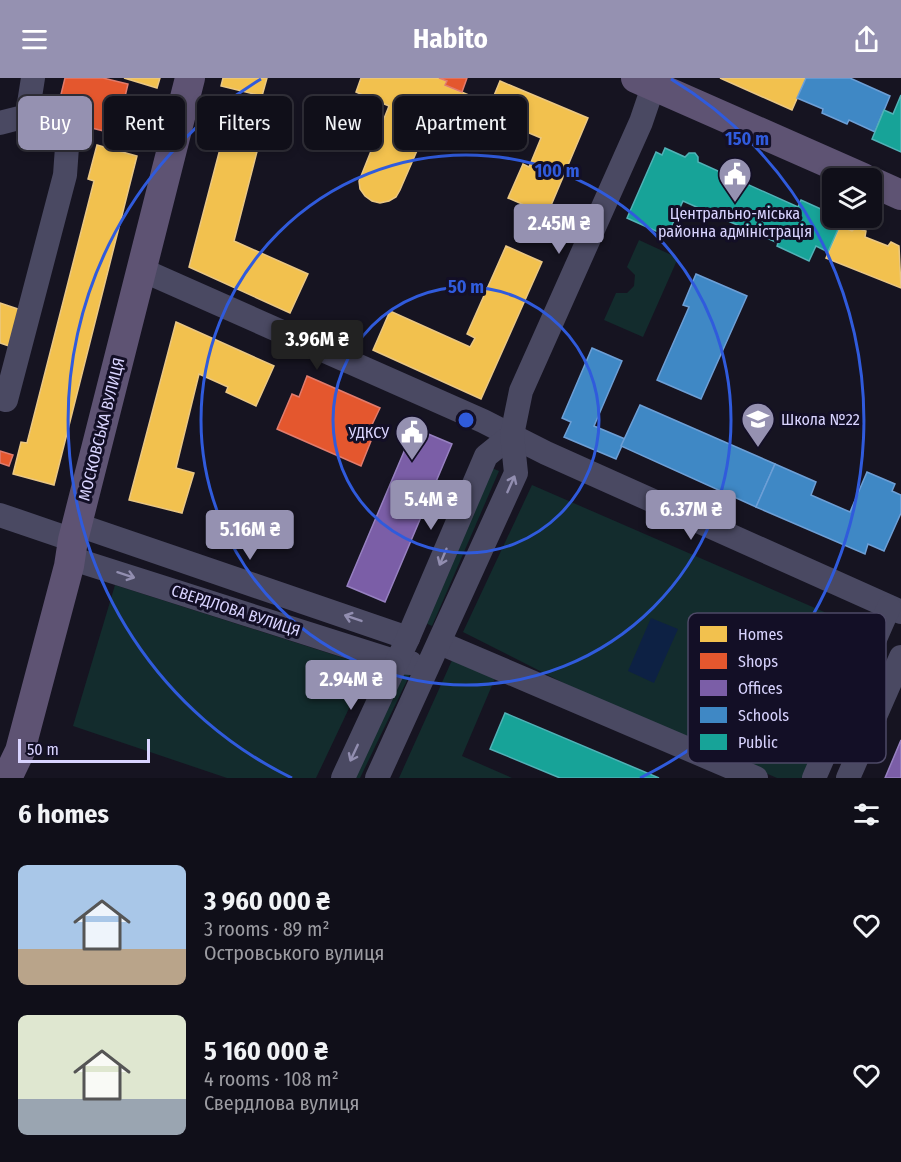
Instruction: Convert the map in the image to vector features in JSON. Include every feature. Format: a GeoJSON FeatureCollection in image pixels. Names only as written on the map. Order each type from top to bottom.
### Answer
{"type":"FeatureCollection","features":[{"type":"Feature","properties":{"kind":"main road","name":"МОСКОВСЬКА ВУЛИЦЯ"},"geometry":{"type":"LineString","coordinates":[[7,778],[10,748],[73,541],[190,78]]}},
{"type":"Feature","properties":{"kind":"main road"},"geometry":{"type":"LineString","coordinates":[[648,81],[841,168]]}},
{"type":"Feature","properties":{"kind":"main road"},"geometry":{"type":"LineString","coordinates":[[882,186],[901,195]]}},
{"type":"Feature","properties":{"kind":"street"},"geometry":{"type":"LineString","coordinates":[[30,96],[33,78]]}},
{"type":"Feature","properties":{"kind":"street"},"geometry":{"type":"LineString","coordinates":[[377,778],[516,472],[512,435],[521,391],[641,122],[648,81]]}},
{"type":"Feature","properties":{"kind":"street"},"geometry":{"type":"LineString","coordinates":[[0,123],[18,118]]}},
{"type":"Feature","properties":{"kind":"street"},"geometry":{"type":"LineString","coordinates":[[0,398],[6,400],[65,175],[67,150]]}},
{"type":"Feature","properties":{"kind":"street"},"geometry":{"type":"LineString","coordinates":[[140,269],[895,609],[886,628]]}},
{"type":"Feature","properties":{"kind":"street"},"geometry":{"type":"LineString","coordinates":[[343,778],[408,638],[486,456],[512,435]]}},
{"type":"Feature","properties":{"kind":"street","name":"СВЕРДЛОВА ВУЛИЦЯ"},"geometry":{"type":"LineString","coordinates":[[0,515],[397,662],[408,664],[424,660],[438,647]]}},
{"type":"Feature","properties":{"kind":"street","name":"СВЕРДЛОВА ВУЛИЦЯ"},"geometry":{"type":"LineString","coordinates":[[73,541],[408,638]]}},
{"type":"Feature","properties":{"kind":"street"},"geometry":{"type":"LineString","coordinates":[[438,647],[688,750]]}},
{"type":"Feature","properties":{"kind":"street"},"geometry":{"type":"LineString","coordinates":[[886,691],[901,657]]}},
{"type":"Feature","properties":{"kind":"street"},"geometry":{"type":"LineString","coordinates":[[720,763],[756,778]]}},
{"type":"Feature","properties":{"kind":"street"},"geometry":{"type":"LineString","coordinates":[[814,778],[821,763]]}},
{"type":"Feature","properties":{"kind":"street"},"geometry":{"type":"LineString","coordinates":[[848,778],[855,763]]}},
{"type":"Feature","properties":{"kind":"green space"},"geometry":{"type":"Polygon","coordinates":[[[639,240],[678,258],[643,337],[604,320],[616,293],[627,293],[634,286],[635,275],[627,267],[639,240]]]}},
{"type":"Feature","properties":{"kind":"green space"},"geometry":{"type":"Polygon","coordinates":[[[487,466],[499,471],[432,626],[419,620],[487,466]]]}},
{"type":"Feature","properties":{"kind":"green space"},"geometry":{"type":"Polygon","coordinates":[[[532,485],[827,613],[688,613],[688,740],[599,701],[463,632],[532,485]]]}},
{"type":"Feature","properties":{"kind":"green space"},"geometry":{"type":"Polygon","coordinates":[[[115,585],[369,666],[316,778],[227,778],[73,726],[115,585]]]}},
{"type":"Feature","properties":{"kind":"green space"},"geometry":{"type":"Polygon","coordinates":[[[453,658],[496,676],[462,756],[512,778],[399,778],[453,658]]]}},
{"type":"Feature","properties":{"kind":"green space"},"geometry":{"type":"Polygon","coordinates":[[[398,669],[412,670],[360,778],[347,778],[398,669]]]}},
{"type":"Feature","properties":{"kind":"green space"},"geometry":{"type":"Polygon","coordinates":[[[742,763],[819,763],[812,778],[777,778],[742,763]]]}},
{"type":"Feature","properties":{"kind":"water"},"geometry":{"type":"Polygon","coordinates":[[[651,618],[678,629],[654,683],[628,671],[651,618]]]}},
{"type":"Feature","properties":{"kind":"building: Homes"},"geometry":{"type":"Polygon","coordinates":[[[124,78],[160,78],[157,88],[124,78]]]}},
{"type":"Feature","properties":{"kind":"building: Homes"},"geometry":{"type":"Polygon","coordinates":[[[223,78],[267,78],[262,96],[221,86],[223,78]]]}},
{"type":"Feature","properties":{"kind":"building: Homes"},"geometry":{"type":"Polygon","coordinates":[[[361,78],[439,78],[447,81],[445,85],[471,96],[394,96],[394,150],[417,150],[396,197],[380,203],[365,196],[360,189],[359,181],[371,150],[382,150],[382,124],[389,106],[382,103],[382,96],[365,96],[356,92],[361,78]]]}},
{"type":"Feature","properties":{"kind":"building: Homes"},"geometry":{"type":"Polygon","coordinates":[[[720,78],[806,78],[792,110],[720,78]]]}},
{"type":"Feature","properties":{"kind":"building: Homes"},"geometry":{"type":"Polygon","coordinates":[[[500,81],[588,118],[547,215],[508,198],[523,164],[529,167],[541,138],[527,132],[527,96],[494,96],[500,81]]]}},
{"type":"Feature","properties":{"kind":"building: Homes"},"geometry":{"type":"Polygon","coordinates":[[[97,145],[104,147],[104,150],[115,150],[137,156],[54,485],[13,474],[21,442],[27,443],[94,181],[88,179],[97,145]]]}},
{"type":"Feature","properties":{"kind":"building: Homes"},"geometry":{"type":"Polygon","coordinates":[[[220,150],[257,150],[234,241],[308,274],[290,313],[189,267],[220,150]]]}},
{"type":"Feature","properties":{"kind":"building: Homes"},"geometry":{"type":"Polygon","coordinates":[[[839,228],[852,231],[856,228],[866,231],[865,237],[888,246],[891,242],[899,246],[901,288],[826,258],[839,228]]]}},
{"type":"Feature","properties":{"kind":"building: Homes"},"geometry":{"type":"Polygon","coordinates":[[[506,246],[542,262],[481,399],[373,350],[390,311],[470,347],[475,338],[467,334],[506,246]]]}},
{"type":"Feature","properties":{"kind":"building: Homes"},"geometry":{"type":"Polygon","coordinates":[[[0,303],[21,310],[9,346],[0,343],[0,303]]]}},
{"type":"Feature","properties":{"kind":"building: Homes"},"geometry":{"type":"Polygon","coordinates":[[[176,322],[274,366],[256,406],[226,392],[228,387],[199,374],[176,468],[194,473],[182,513],[129,500],[176,322]]]}},
{"type":"Feature","properties":{"kind":"building: Shops"},"geometry":{"type":"Polygon","coordinates":[[[65,78],[103,78],[128,84],[125,96],[104,96],[104,131],[92,128],[92,96],[61,96],[65,78]]]}},
{"type":"Feature","properties":{"kind":"building: Shops"},"geometry":{"type":"Polygon","coordinates":[[[439,78],[467,78],[462,92],[445,85],[447,81],[439,78]]]}},
{"type":"Feature","properties":{"kind":"building: Shops"},"geometry":{"type":"Polygon","coordinates":[[[307,376],[380,408],[370,429],[375,431],[361,466],[277,429],[292,394],[299,397],[307,376]]]}},
{"type":"Feature","properties":{"kind":"building: Shops"},"geometry":{"type":"Polygon","coordinates":[[[0,451],[13,455],[9,466],[0,463],[0,451]]]}},
{"type":"Feature","properties":{"kind":"building: Offices"},"geometry":{"type":"Polygon","coordinates":[[[414,428],[452,444],[385,602],[347,586],[414,428]]]}},
{"type":"Feature","properties":{"kind":"building: Offices"},"geometry":{"type":"Polygon","coordinates":[[[901,740],[901,778],[885,778],[901,740]]]}},
{"type":"Feature","properties":{"kind":"building: Schools"},"geometry":{"type":"Polygon","coordinates":[[[806,78],[850,78],[890,96],[875,132],[849,120],[847,124],[822,113],[823,109],[797,98],[806,78]]]}},
{"type":"Feature","properties":{"kind":"building: Schools"},"geometry":{"type":"Polygon","coordinates":[[[696,274],[747,296],[701,399],[657,380],[689,307],[683,305],[696,274]]]}},
{"type":"Feature","properties":{"kind":"building: Schools"},"geometry":{"type":"Polygon","coordinates":[[[592,348],[622,361],[594,426],[625,439],[616,459],[564,437],[571,422],[562,418],[592,348]]]}},
{"type":"Feature","properties":{"kind":"building: Schools"},"geometry":{"type":"Polygon","coordinates":[[[640,405],[775,464],[756,507],[621,446],[640,405]]]}},
{"type":"Feature","properties":{"kind":"building: Schools"},"geometry":{"type":"Polygon","coordinates":[[[775,464],[816,482],[811,495],[850,512],[867,472],[895,484],[892,491],[901,495],[901,513],[884,551],[868,544],[865,554],[756,507],[775,464]]]}},
{"type":"Feature","properties":{"kind":"building: Public"},"geometry":{"type":"Polygon","coordinates":[[[901,95],[901,152],[872,139],[884,110],[893,114],[901,95]]]}},
{"type":"Feature","properties":{"kind":"building: Public"},"geometry":{"type":"Polygon","coordinates":[[[665,148],[685,157],[689,153],[695,153],[698,162],[798,207],[801,200],[822,209],[822,228],[839,228],[828,252],[816,246],[809,261],[777,246],[778,243],[683,201],[667,236],[627,218],[656,152],[662,155],[665,148]]]}},
{"type":"Feature","properties":{"kind":"building: Public"},"geometry":{"type":"Polygon","coordinates":[[[505,713],[659,778],[560,778],[490,749],[505,713]]]}},
{"type":"Feature","properties":{"kind":"place","name":"Центрально-міська районна адміністрація"},"geometry":{"type":"Point","coordinates":[735,203]}},
{"type":"Feature","properties":{"kind":"place","name":"Школа №22"},"geometry":{"type":"Point","coordinates":[758,448]}},
{"type":"Feature","properties":{"kind":"place","name":"УДКСУ"},"geometry":{"type":"Point","coordinates":[412,461]}}]}
